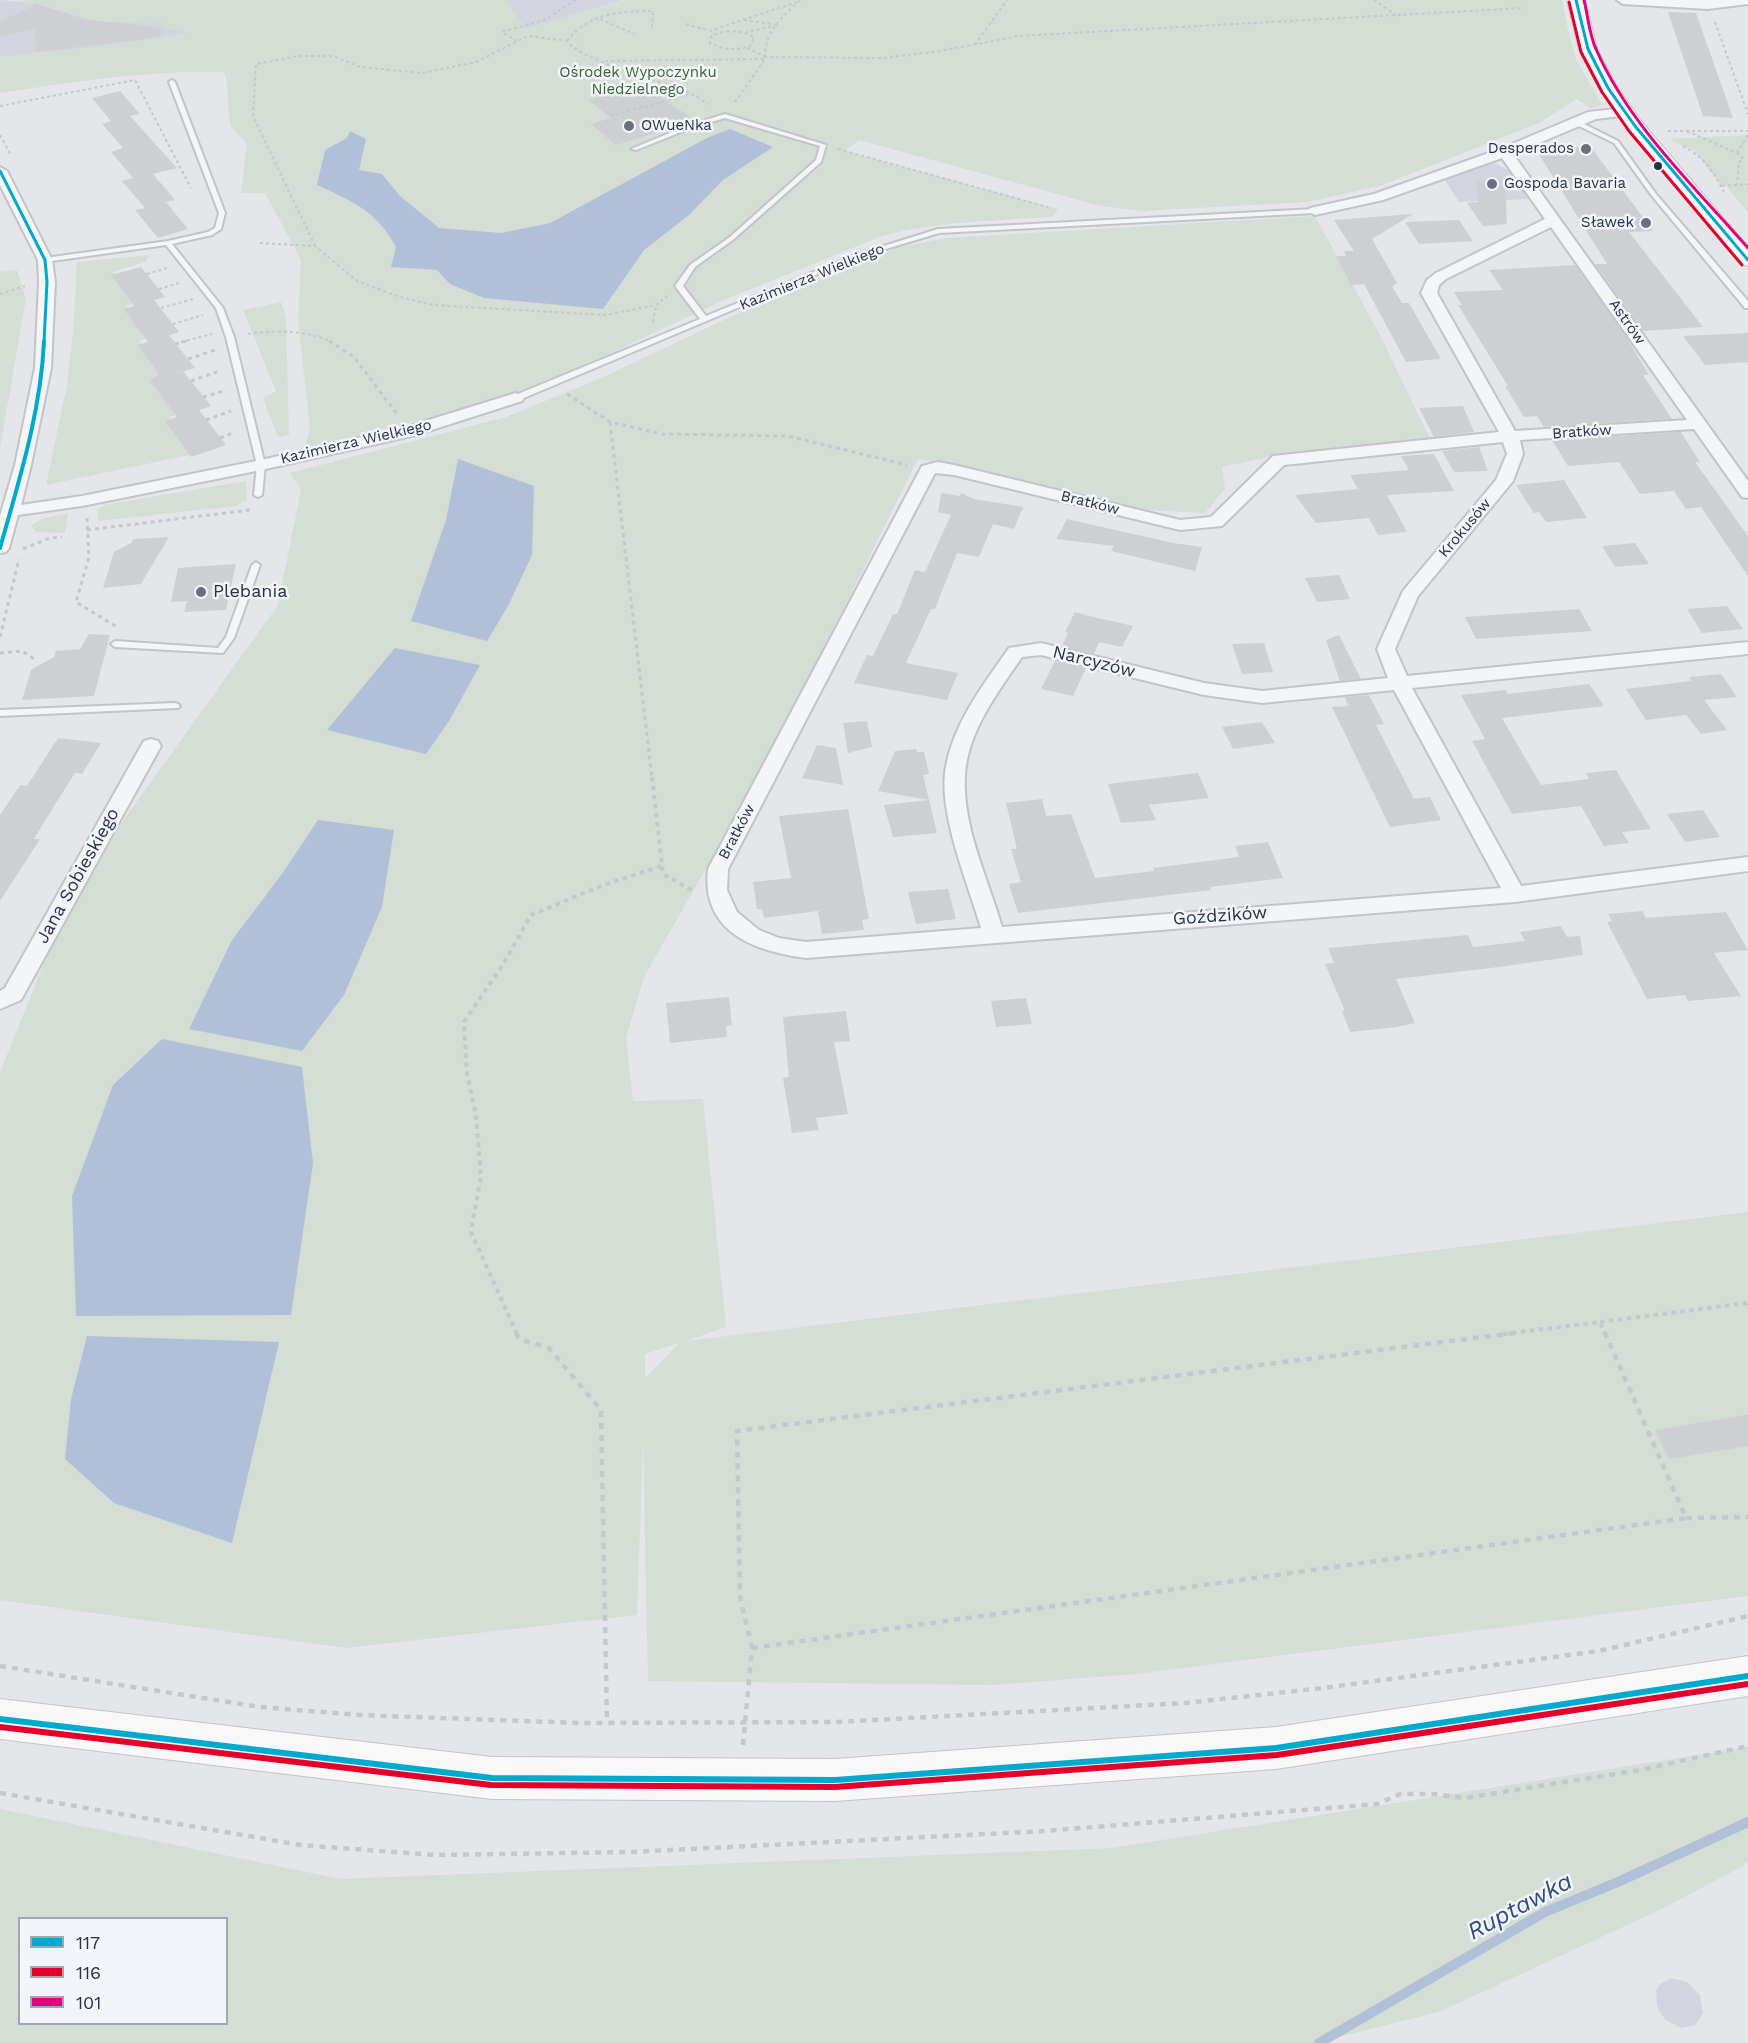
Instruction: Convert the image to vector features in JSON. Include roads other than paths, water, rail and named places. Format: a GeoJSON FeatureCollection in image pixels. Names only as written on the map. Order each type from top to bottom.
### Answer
{"type":"FeatureCollection","features":[{"type":"Feature","properties":{"kind":"street"},"geometry":{"type":"LineString","coordinates":[[1576,0],[1588,49],[1608,88],[1624,111],[1748,260]]}},
{"type":"Feature","properties":{"kind":"street"},"geometry":{"type":"LineString","coordinates":[[1623,0],[1742,5]]}},
{"type":"Feature","properties":{"kind":"street","name":"Kazimierza Wielkiego"},"geometry":{"type":"LineString","coordinates":[[1315,211],[1378,197],[1505,152],[1582,119],[1603,113],[1624,111]]}},
{"type":"Feature","properties":{"kind":"street","name":"Astrów"},"geometry":{"type":"LineString","coordinates":[[1505,152],[1748,493]]}},
{"type":"Feature","properties":{"kind":"street"},"geometry":{"type":"LineString","coordinates":[[0,171],[45,260],[47,282],[43,368],[12,511],[0,548]]}},
{"type":"Feature","properties":{"kind":"street","name":"Krokusów"},"geometry":{"type":"LineString","coordinates":[[1515,894],[1400,683],[1386,649],[1409,595],[1504,482],[1515,454],[1510,436],[1429,293],[1432,283],[1441,276],[1554,220]]}},
{"type":"Feature","properties":{"kind":"street","name":"Kazimierza Wielkiego"},"geometry":{"type":"LineString","coordinates":[[12,511],[82,501],[261,465],[410,431],[516,398]]}},
{"type":"Feature","properties":{"kind":"street","name":"Bratków"},"geometry":{"type":"LineString","coordinates":[[708,892],[928,470],[938,467],[954,470],[1180,525],[1216,522],[1279,460],[1510,436],[1699,424]]}},
{"type":"Feature","properties":{"kind":"street"},"geometry":{"type":"LineString","coordinates":[[1400,683],[1748,648]]}},
{"type":"Feature","properties":{"kind":"street","name":"Narcyzów"},"geometry":{"type":"LineString","coordinates":[[993,934],[958,810],[956,774],[968,731],[981,704],[1017,651],[1041,649],[1204,689],[1262,697],[1400,683]]}},
{"type":"Feature","properties":{"kind":"street","name":"Jana Sobieskiego"},"geometry":{"type":"LineString","coordinates":[[0,1000],[13,994],[151,746]]}},
{"type":"Feature","properties":{"kind":"street","name":"Goździków"},"geometry":{"type":"LineString","coordinates":[[708,892],[729,917],[751,936],[776,946],[806,950],[1515,894],[1748,864]]}},
{"type":"Feature","properties":{"kind":"street"},"geometry":{"type":"LineString","coordinates":[[0,1719],[492,1778],[835,1780],[1276,1748],[1748,1676]]}},
{"type":"Feature","properties":{"kind":"lane"},"geometry":{"type":"LineString","coordinates":[[45,260],[168,243],[210,234],[218,229],[222,213],[172,82]]}},
{"type":"Feature","properties":{"kind":"lane"},"geometry":{"type":"LineString","coordinates":[[634,149],[689,127],[725,116],[823,145],[819,161],[732,238],[692,266],[679,286],[705,320]]}},
{"type":"Feature","properties":{"kind":"lane"},"geometry":{"type":"LineString","coordinates":[[1582,119],[1581,125],[1586,129],[1616,142],[1654,195],[1748,306]]}},
{"type":"Feature","properties":{"kind":"lane","name":"Kazimierza Wielkiego"},"geometry":{"type":"LineString","coordinates":[[516,398],[854,257],[938,231],[1315,211]]}},
{"type":"Feature","properties":{"kind":"lane"},"geometry":{"type":"LineString","coordinates":[[168,243],[219,308],[230,336],[261,465],[258,495]]}},
{"type":"Feature","properties":{"kind":"lane"},"geometry":{"type":"LineString","coordinates":[[115,644],[220,651],[230,638],[256,565]]}},
{"type":"Feature","properties":{"kind":"lane"},"geometry":{"type":"LineString","coordinates":[[0,713],[176,706]]}},
{"type":"Feature","properties":{"kind":"water"},"geometry":{"type":"Polygon","coordinates":[[[730,129],[773,147],[723,180],[689,215],[644,250],[603,309],[484,298],[450,284],[437,270],[391,267],[396,247],[381,224],[362,208],[317,185],[325,150],[347,138],[350,131],[366,139],[359,170],[382,174],[400,196],[439,228],[501,233],[550,223],[707,138],[730,129]]]}},
{"type":"Feature","properties":{"kind":"water"},"geometry":{"type":"Polygon","coordinates":[[[458,459],[534,486],[532,555],[508,606],[487,641],[411,621],[446,520],[458,459]]]}},
{"type":"Feature","properties":{"kind":"water"},"geometry":{"type":"Polygon","coordinates":[[[395,648],[480,665],[449,721],[426,754],[327,730],[395,648]]]}},
{"type":"Feature","properties":{"kind":"water"},"geometry":{"type":"Polygon","coordinates":[[[318,820],[394,830],[382,907],[344,995],[302,1051],[189,1029],[232,940],[282,874],[318,820]]]}},
{"type":"Feature","properties":{"kind":"water"},"geometry":{"type":"Polygon","coordinates":[[[162,1039],[302,1067],[313,1163],[291,1315],[76,1316],[72,1196],[113,1085],[162,1039]]]}},
{"type":"Feature","properties":{"kind":"water"},"geometry":{"type":"Polygon","coordinates":[[[87,1336],[279,1342],[232,1543],[114,1503],[65,1459],[71,1399],[87,1336]]]}},
{"type":"Feature","properties":{"kind":"waterway","name":"Ruptawka"},"geometry":{"type":"LineString","coordinates":[[1319,2043],[1545,1912],[1618,1882],[1748,1822]]}},
{"type":"Feature","properties":{"kind":"place","name":"OWueNka"},"geometry":{"type":"Point","coordinates":[629,126]}},
{"type":"Feature","properties":{"kind":"place","name":"Desperados"},"geometry":{"type":"Point","coordinates":[1586,149]}},
{"type":"Feature","properties":{"kind":"place","name":"Gospoda Bavaria"},"geometry":{"type":"Point","coordinates":[1492,184]}},
{"type":"Feature","properties":{"kind":"place","name":"Sławek"},"geometry":{"type":"Point","coordinates":[1646,223]}},
{"type":"Feature","properties":{"kind":"place","name":"Plebania"},"geometry":{"type":"Point","coordinates":[201,592]}},
{"type":"Feature","properties":{"kind":"park label","name":"Ośrodek Wypoczynku Niedzielnego"},"geometry":{"type":"Point","coordinates":[638,82]}}]}
